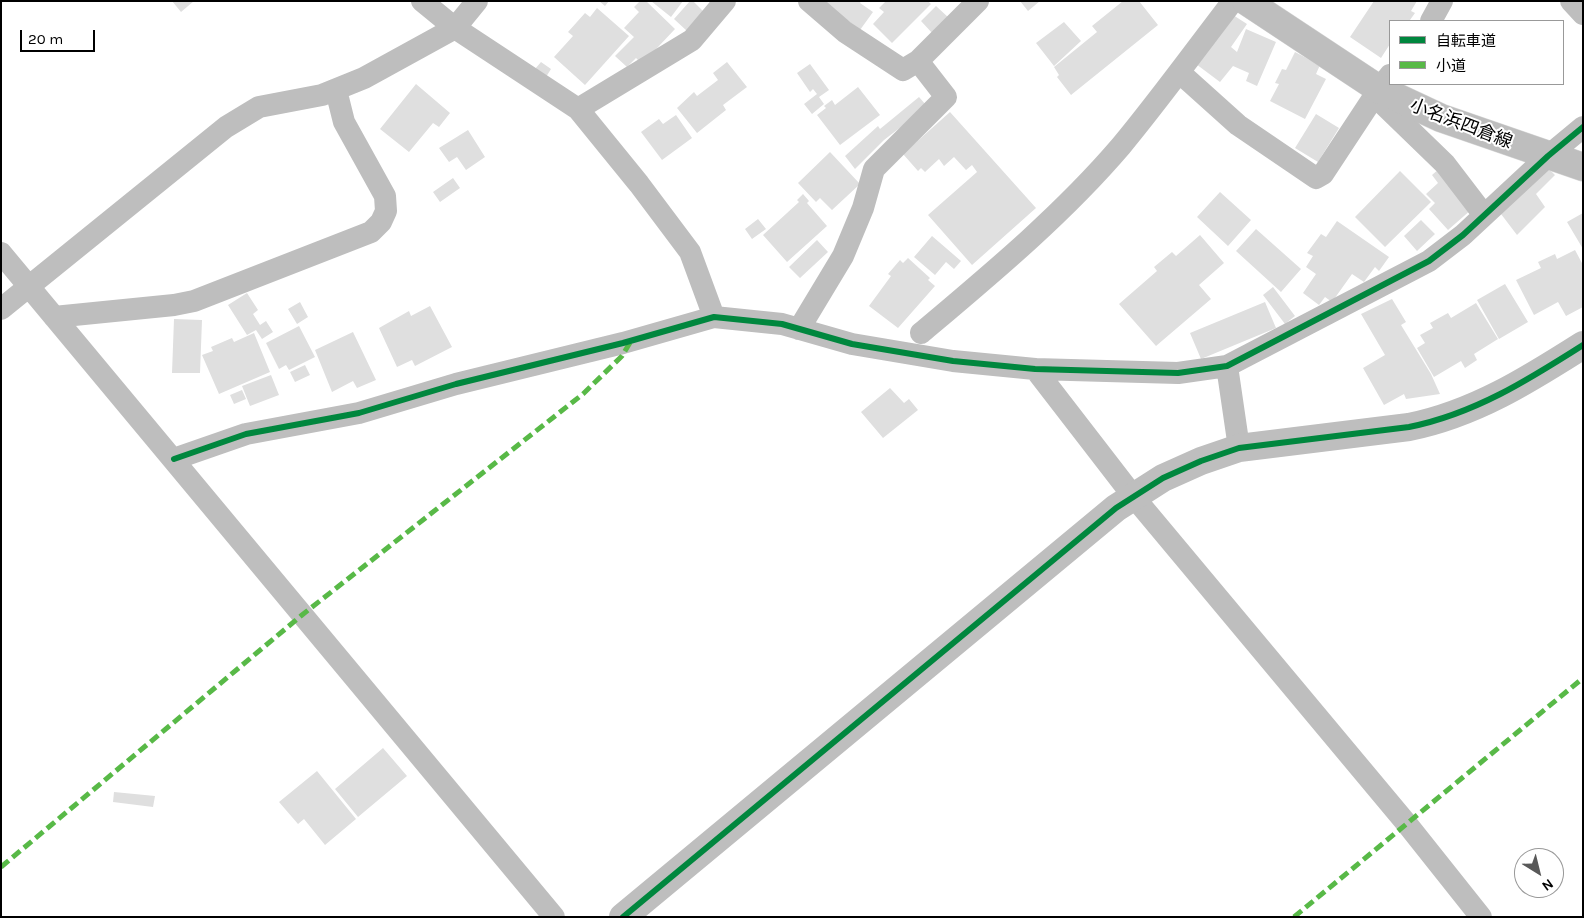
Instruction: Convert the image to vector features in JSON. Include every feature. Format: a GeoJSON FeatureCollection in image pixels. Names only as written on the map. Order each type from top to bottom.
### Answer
{"type":"FeatureCollection","features":[{"type":"Feature","properties":{"kind":"street"},"geometry":{"type":"LineString","coordinates":[[422,1],[456,28],[578,109],[645,192],[690,252],[714,317]]}},
{"type":"Feature","properties":{"kind":"street"},"geometry":{"type":"LineString","coordinates":[[1,309],[226,127],[259,107],[322,95],[364,78],[456,28],[477,1]]}},
{"type":"Feature","properties":{"kind":"street"},"geometry":{"type":"LineString","coordinates":[[578,109],[692,40],[725,1]]}},
{"type":"Feature","properties":{"kind":"street"},"geometry":{"type":"LineString","coordinates":[[809,1],[845,32],[903,70],[918,61],[978,1]]}},
{"type":"Feature","properties":{"kind":"street"},"geometry":{"type":"LineString","coordinates":[[921,333],[1023,245],[1078,192],[1121,146],[1233,1]]}},
{"type":"Feature","properties":{"kind":"street","name":"小名浜四倉線"},"geometry":{"type":"LineString","coordinates":[[1246,1],[1382,86],[1441,118],[1583,167]]}},
{"type":"Feature","properties":{"kind":"street"},"geometry":{"type":"LineString","coordinates":[[1432,20],[1442,1]]}},
{"type":"Feature","properties":{"kind":"street"},"geometry":{"type":"LineString","coordinates":[[1571,1],[1583,14]]}},
{"type":"Feature","properties":{"kind":"street"},"geometry":{"type":"LineString","coordinates":[[799,329],[843,256],[863,208],[874,169],[946,97],[918,61]]}},
{"type":"Feature","properties":{"kind":"street"},"geometry":{"type":"LineString","coordinates":[[1178,72],[1238,125],[1316,178],[1323,174],[1382,86]]}},
{"type":"Feature","properties":{"kind":"street"},"geometry":{"type":"LineString","coordinates":[[1382,86],[1382,103],[1446,164],[1484,215]]}},
{"type":"Feature","properties":{"kind":"street"},"geometry":{"type":"LineString","coordinates":[[54,317],[174,305],[194,301],[371,232],[381,222],[386,211],[385,196],[344,122],[336,90]]}},
{"type":"Feature","properties":{"kind":"street"},"geometry":{"type":"LineString","coordinates":[[174,459],[246,434],[359,412],[456,384],[623,343],[714,317],[782,324],[852,344],[952,361],[1035,369],[1178,373],[1227,366],[1429,261],[1463,236],[1548,156],[1583,127]]}},
{"type":"Feature","properties":{"kind":"street"},"geometry":{"type":"LineString","coordinates":[[1,253],[554,917]]}},
{"type":"Feature","properties":{"kind":"street"},"geometry":{"type":"LineString","coordinates":[[623,917],[1108,514],[1163,478],[1201,461],[1239,448],[1409,427],[1432,422],[1479,405],[1514,388],[1583,345]]}},
{"type":"Feature","properties":{"kind":"street"},"geometry":{"type":"LineString","coordinates":[[1227,366],[1239,448]]}},
{"type":"Feature","properties":{"kind":"street"},"geometry":{"type":"LineString","coordinates":[[1035,369],[1133,496],[1407,824],[1481,917]]}},
{"type":"Feature","properties":{"kind":"building"},"geometry":{"type":"Polygon","coordinates":[[[172,1],[194,1],[181,12],[172,1]]]}},
{"type":"Feature","properties":{"kind":"building"},"geometry":{"type":"Polygon","coordinates":[[[599,1],[609,1],[605,6],[599,1]]]}},
{"type":"Feature","properties":{"kind":"building"},"geometry":{"type":"Polygon","coordinates":[[[640,1],[646,1],[675,29],[642,64],[636,58],[627,67],[615,56],[634,37],[624,28],[639,12],[634,7],[640,1]]]}},
{"type":"Feature","properties":{"kind":"building"},"geometry":{"type":"Polygon","coordinates":[[[651,1],[683,1],[671,17],[651,1]]]}},
{"type":"Feature","properties":{"kind":"building"},"geometry":{"type":"Polygon","coordinates":[[[690,1],[693,1],[704,12],[687,31],[674,19],[690,1]]]}},
{"type":"Feature","properties":{"kind":"building"},"geometry":{"type":"Polygon","coordinates":[[[823,1],[861,1],[860,3],[873,12],[860,30],[823,1]]]}},
{"type":"Feature","properties":{"kind":"building"},"geometry":{"type":"Polygon","coordinates":[[[886,1],[928,1],[931,4],[892,43],[873,24],[884,12],[879,8],[886,1]]]}},
{"type":"Feature","properties":{"kind":"building"},"geometry":{"type":"Polygon","coordinates":[[[1020,1],[1040,1],[1028,11],[1020,1]]]}},
{"type":"Feature","properties":{"kind":"building"},"geometry":{"type":"Polygon","coordinates":[[[1123,1],[1139,1],[1158,25],[1071,95],[1057,77],[1059,75],[1054,67],[1097,32],[1092,26],[1123,1]]]}},
{"type":"Feature","properties":{"kind":"building"},"geometry":{"type":"Polygon","coordinates":[[[1374,1],[1417,1],[1411,11],[1415,13],[1410,20],[1389,20],[1389,46],[1381,58],[1350,37],[1374,1]]]}},
{"type":"Feature","properties":{"kind":"building"},"geometry":{"type":"Polygon","coordinates":[[[936,6],[949,18],[933,34],[921,21],[936,6]]]}},
{"type":"Feature","properties":{"kind":"building"},"geometry":{"type":"Polygon","coordinates":[[[597,8],[629,36],[585,85],[554,57],[573,36],[568,32],[585,13],[590,17],[597,8]]]}},
{"type":"Feature","properties":{"kind":"building"},"geometry":{"type":"Polygon","coordinates":[[[1233,15],[1247,24],[1231,47],[1237,52],[1246,29],[1276,42],[1257,86],[1246,81],[1249,73],[1233,66],[1220,82],[1196,64],[1233,15]]]}},
{"type":"Feature","properties":{"kind":"building"},"geometry":{"type":"Polygon","coordinates":[[[1064,22],[1081,41],[1054,66],[1036,43],[1064,22]]]}},
{"type":"Feature","properties":{"kind":"building"},"geometry":{"type":"Polygon","coordinates":[[[1295,52],[1320,65],[1316,74],[1326,79],[1305,119],[1270,101],[1279,84],[1275,83],[1282,69],[1286,70],[1295,52]]]}},
{"type":"Feature","properties":{"kind":"building"},"geometry":{"type":"Polygon","coordinates":[[[541,62],[551,69],[546,77],[535,69],[541,62]]]}},
{"type":"Feature","properties":{"kind":"building"},"geometry":{"type":"Polygon","coordinates":[[[727,62],[747,87],[723,105],[726,110],[697,133],[677,108],[694,92],[697,96],[718,80],[713,73],[727,62]]]}},
{"type":"Feature","properties":{"kind":"building"},"geometry":{"type":"Polygon","coordinates":[[[810,64],[829,90],[819,97],[824,104],[812,114],[804,104],[817,94],[813,89],[810,92],[797,73],[810,64]]]}},
{"type":"Feature","properties":{"kind":"building"},"geometry":{"type":"Polygon","coordinates":[[[416,84],[450,113],[439,127],[433,123],[409,152],[380,129],[416,84]]]}},
{"type":"Feature","properties":{"kind":"building"},"geometry":{"type":"Polygon","coordinates":[[[858,87],[880,115],[840,145],[817,115],[832,100],[835,105],[858,87]]]}},
{"type":"Feature","properties":{"kind":"building"},"geometry":{"type":"Polygon","coordinates":[[[919,97],[926,105],[884,140],[855,169],[845,156],[878,126],[880,129],[919,97]]]}},
{"type":"Feature","properties":{"kind":"building"},"geometry":{"type":"Polygon","coordinates":[[[950,112],[1036,208],[972,265],[928,215],[977,172],[972,165],[966,170],[954,157],[944,166],[939,159],[925,172],[921,168],[918,171],[903,154],[950,112]]]}},
{"type":"Feature","properties":{"kind":"building"},"geometry":{"type":"Polygon","coordinates":[[[1316,114],[1339,128],[1318,162],[1295,148],[1316,114]]]}},
{"type":"Feature","properties":{"kind":"building"},"geometry":{"type":"Polygon","coordinates":[[[676,115],[692,138],[662,160],[641,132],[659,119],[663,124],[676,115]]]}},
{"type":"Feature","properties":{"kind":"building"},"geometry":{"type":"Polygon","coordinates":[[[468,130],[485,157],[466,170],[457,157],[449,162],[439,148],[468,130]]]}},
{"type":"Feature","properties":{"kind":"building"},"geometry":{"type":"Polygon","coordinates":[[[830,152],[860,184],[832,210],[820,198],[816,202],[798,183],[830,152]]]}},
{"type":"Feature","properties":{"kind":"building"},"geometry":{"type":"Polygon","coordinates":[[[1440,168],[1472,209],[1448,230],[1429,209],[1435,203],[1426,194],[1438,183],[1432,175],[1440,168]]]}},
{"type":"Feature","properties":{"kind":"building"},"geometry":{"type":"Polygon","coordinates":[[[1548,168],[1555,175],[1536,194],[1545,207],[1517,235],[1501,214],[1548,168]]]}},
{"type":"Feature","properties":{"kind":"building"},"geometry":{"type":"Polygon","coordinates":[[[1400,171],[1431,202],[1385,247],[1355,217],[1400,171]]]}},
{"type":"Feature","properties":{"kind":"building"},"geometry":{"type":"Polygon","coordinates":[[[453,178],[460,188],[440,202],[433,192],[453,178]]]}},
{"type":"Feature","properties":{"kind":"building"},"geometry":{"type":"Polygon","coordinates":[[[1220,192],[1251,220],[1228,246],[1197,217],[1220,192]]]}},
{"type":"Feature","properties":{"kind":"building"},"geometry":{"type":"Polygon","coordinates":[[[803,194],[809,201],[807,203],[827,226],[787,262],[763,235],[799,202],[797,200],[803,194]]]}},
{"type":"Feature","properties":{"kind":"building"},"geometry":{"type":"Polygon","coordinates":[[[1583,213],[1583,249],[1567,222],[1583,213]]]}},
{"type":"Feature","properties":{"kind":"building"},"geometry":{"type":"Polygon","coordinates":[[[758,219],[766,229],[752,239],[745,229],[758,219]]]}},
{"type":"Feature","properties":{"kind":"building"},"geometry":{"type":"Polygon","coordinates":[[[1421,220],[1435,234],[1417,251],[1404,236],[1421,220]]]}},
{"type":"Feature","properties":{"kind":"building"},"geometry":{"type":"Polygon","coordinates":[[[1337,221],[1389,257],[1379,271],[1375,267],[1364,282],[1352,274],[1332,302],[1325,297],[1319,305],[1303,293],[1316,274],[1306,267],[1313,256],[1307,253],[1321,234],[1326,237],[1337,221]]]}},
{"type":"Feature","properties":{"kind":"building"},"geometry":{"type":"Polygon","coordinates":[[[1256,229],[1301,269],[1281,292],[1236,251],[1256,229]]]}},
{"type":"Feature","properties":{"kind":"building"},"geometry":{"type":"Polygon","coordinates":[[[1200,235],[1224,263],[1199,285],[1211,299],[1156,346],[1119,304],[1157,271],[1154,267],[1172,252],[1176,256],[1200,235]]]}},
{"type":"Feature","properties":{"kind":"building"},"geometry":{"type":"Polygon","coordinates":[[[932,236],[961,261],[954,269],[946,262],[935,275],[914,257],[932,236]]]}},
{"type":"Feature","properties":{"kind":"building"},"geometry":{"type":"Polygon","coordinates":[[[817,240],[828,252],[800,278],[789,267],[817,240]]]}},
{"type":"Feature","properties":{"kind":"building"},"geometry":{"type":"Polygon","coordinates":[[[1575,250],[1583,265],[1583,307],[1566,316],[1558,302],[1534,315],[1516,280],[1541,268],[1538,262],[1555,254],[1557,259],[1575,250]]]}},
{"type":"Feature","properties":{"kind":"building"},"geometry":{"type":"Polygon","coordinates":[[[908,258],[930,278],[928,280],[935,286],[898,328],[869,306],[891,276],[888,274],[900,260],[903,263],[908,258]]]}},
{"type":"Feature","properties":{"kind":"building"},"geometry":{"type":"Polygon","coordinates":[[[1505,284],[1528,322],[1499,339],[1477,300],[1505,284]]]}},
{"type":"Feature","properties":{"kind":"building"},"geometry":{"type":"Polygon","coordinates":[[[1273,287],[1295,316],[1285,324],[1263,295],[1273,287]]]}},
{"type":"Feature","properties":{"kind":"building"},"geometry":{"type":"Polygon","coordinates":[[[247,293],[258,310],[253,314],[260,325],[266,321],[273,332],[262,339],[256,330],[247,335],[228,305],[247,293]]]}},
{"type":"Feature","properties":{"kind":"building"},"geometry":{"type":"Polygon","coordinates":[[[1392,299],[1406,322],[1401,325],[1431,374],[1440,394],[1406,399],[1404,394],[1384,405],[1363,368],[1385,355],[1361,314],[1392,299]]]}},
{"type":"Feature","properties":{"kind":"building"},"geometry":{"type":"Polygon","coordinates":[[[300,302],[308,317],[297,324],[288,309],[300,302]]]}},
{"type":"Feature","properties":{"kind":"building"},"geometry":{"type":"Polygon","coordinates":[[[1265,302],[1276,328],[1201,359],[1190,333],[1265,302]]]}},
{"type":"Feature","properties":{"kind":"building"},"geometry":{"type":"Polygon","coordinates":[[[1476,303],[1498,339],[1474,354],[1477,360],[1465,368],[1461,361],[1434,377],[1417,348],[1425,343],[1420,335],[1433,328],[1430,323],[1448,313],[1451,318],[1476,303]]]}},
{"type":"Feature","properties":{"kind":"building"},"geometry":{"type":"Polygon","coordinates":[[[430,306],[452,347],[415,366],[412,360],[397,367],[379,328],[409,311],[411,316],[430,306]]]}},
{"type":"Feature","properties":{"kind":"building"},"geometry":{"type":"Polygon","coordinates":[[[174,319],[202,320],[200,373],[172,373],[174,319]]]}},
{"type":"Feature","properties":{"kind":"building"},"geometry":{"type":"Polygon","coordinates":[[[299,326],[315,357],[289,370],[286,365],[279,369],[266,343],[299,326]]]}},
{"type":"Feature","properties":{"kind":"building"},"geometry":{"type":"Polygon","coordinates":[[[353,332],[376,380],[357,388],[353,381],[332,392],[315,350],[353,332]]]}},
{"type":"Feature","properties":{"kind":"building"},"geometry":{"type":"Polygon","coordinates":[[[254,333],[270,372],[219,394],[202,355],[213,351],[211,347],[232,338],[234,342],[254,333]]]}},
{"type":"Feature","properties":{"kind":"building"},"geometry":{"type":"Polygon","coordinates":[[[305,365],[310,375],[295,382],[290,372],[305,365]]]}},
{"type":"Feature","properties":{"kind":"building"},"geometry":{"type":"Polygon","coordinates":[[[271,375],[279,395],[250,406],[242,386],[271,375]]]}},
{"type":"Feature","properties":{"kind":"building"},"geometry":{"type":"Polygon","coordinates":[[[890,388],[904,403],[909,399],[918,410],[883,438],[861,412],[890,388]]]}},
{"type":"Feature","properties":{"kind":"building"},"geometry":{"type":"Polygon","coordinates":[[[242,390],[246,399],[234,404],[230,395],[242,390]]]}},
{"type":"Feature","properties":{"kind":"building"},"geometry":{"type":"Polygon","coordinates":[[[383,748],[407,776],[358,817],[335,789],[383,748]]]}},
{"type":"Feature","properties":{"kind":"building"},"geometry":{"type":"Polygon","coordinates":[[[317,771],[356,819],[325,845],[304,819],[298,824],[279,802],[317,771]]]}},
{"type":"Feature","properties":{"kind":"building"},"geometry":{"type":"Polygon","coordinates":[[[114,792],[155,796],[153,807],[113,802],[114,792]]]}},
{"type":"Feature","properties":{"kind":"marked path"},"geometry":{"type":"LineString","coordinates":[[1,867],[302,615],[583,394],[622,356],[631,341]]}},
{"type":"Feature","properties":{"kind":"marked path"},"geometry":{"type":"LineString","coordinates":[[1294,917],[1583,678]]}},
{"type":"Feature","properties":{"kind":"cycle path"},"geometry":{"type":"LineString","coordinates":[[174,459],[246,434],[359,413],[456,384],[623,343],[714,317],[782,324],[852,344],[953,361],[1035,369],[1178,373],[1227,366],[1429,261],[1463,235],[1548,156],[1583,127]]}},
{"type":"Feature","properties":{"kind":"cycle path"},"geometry":{"type":"LineString","coordinates":[[623,917],[1116,508],[1163,478],[1201,461],[1239,448],[1409,427],[1456,414],[1521,383],[1583,345]]}}]}
